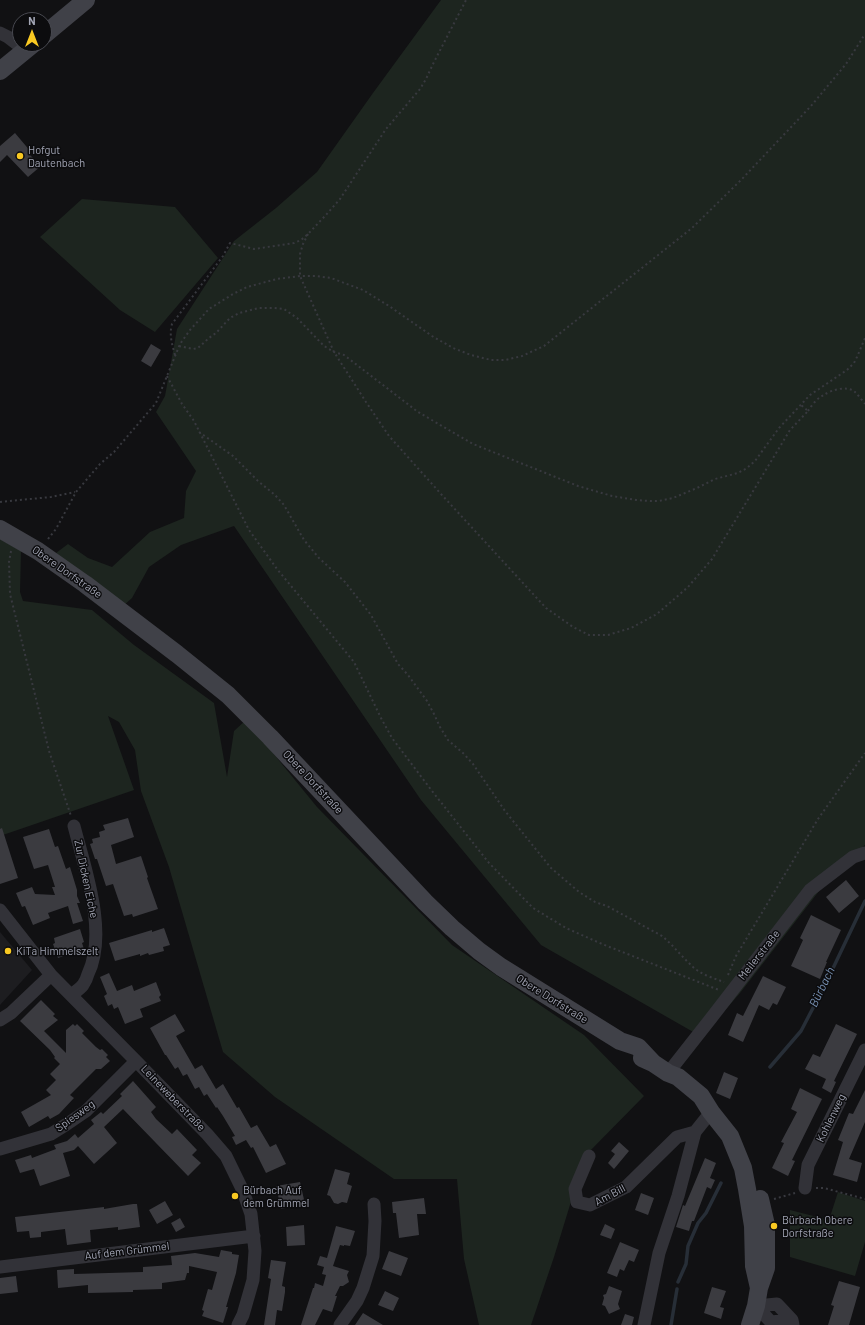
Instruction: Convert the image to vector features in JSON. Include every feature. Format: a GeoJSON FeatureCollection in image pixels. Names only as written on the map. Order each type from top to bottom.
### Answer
{"type":"FeatureCollection","features":[{"type":"Feature","properties":{"kind":"street"},"geometry":{"type":"LineString","coordinates":[[52,28],[86,0]]}},
{"type":"Feature","properties":{"kind":"street"},"geometry":{"type":"LineString","coordinates":[[0,33],[12,39]]}},
{"type":"Feature","properties":{"kind":"street"},"geometry":{"type":"LineString","coordinates":[[0,71],[23,52]]}},
{"type":"Feature","properties":{"kind":"street","name":"Obere Dorfstraße"},"geometry":{"type":"LineString","coordinates":[[7,533],[38,552],[129,617],[228,695],[270,737],[425,902],[479,951],[523,981],[620,1041],[634,1055],[653,1063],[668,1072],[683,1093],[698,1106],[711,1112],[730,1136],[743,1168],[748,1189],[753,1226],[754,1266],[759,1288]]}},
{"type":"Feature","properties":{"kind":"street","name":"Zur Dicken Eiche"},"geometry":{"type":"LineString","coordinates":[[71,995],[84,985],[93,964],[96,948],[93,903],[74,826]]}},
{"type":"Feature","properties":{"kind":"street","name":"Meilerstraße"},"geometry":{"type":"LineString","coordinates":[[668,1072],[712,1017],[729,989],[810,890],[853,857],[865,853]]}},
{"type":"Feature","properties":{"kind":"street","name":"Leineweberstraße"},"geometry":{"type":"LineString","coordinates":[[0,910],[51,975],[207,1134],[226,1156],[243,1191],[251,1214],[254,1236],[255,1251],[253,1280],[243,1315],[238,1325]]}},
{"type":"Feature","properties":{"kind":"street"},"geometry":{"type":"LineString","coordinates":[[0,1020],[11,1013],[51,975]]}},
{"type":"Feature","properties":{"kind":"street","name":"Kohlenweg"},"geometry":{"type":"LineString","coordinates":[[800,1191],[808,1165],[865,1050]]}},
{"type":"Feature","properties":{"kind":"street","name":"Spiesweg"},"geometry":{"type":"LineString","coordinates":[[0,1149],[51,1134],[67,1124],[86,1111],[136,1061]]}},
{"type":"Feature","properties":{"kind":"street"},"geometry":{"type":"LineString","coordinates":[[644,1325],[659,1253],[678,1196],[695,1132],[711,1112]]}},
{"type":"Feature","properties":{"kind":"street","name":"Am Bill"},"geometry":{"type":"LineString","coordinates":[[589,1156],[575,1189],[578,1202],[590,1206],[626,1188],[677,1137],[695,1132]]}},
{"type":"Feature","properties":{"kind":"street","name":"Obere Dorfstraße"},"geometry":{"type":"LineString","coordinates":[[743,1168],[757,1183],[766,1225],[766,1268],[751,1319]]}},
{"type":"Feature","properties":{"kind":"street"},"geometry":{"type":"LineString","coordinates":[[340,1325],[357,1301],[363,1288],[373,1256],[375,1221],[374,1204]]}},
{"type":"Feature","properties":{"kind":"street","name":"Auf dem Grümmel"},"geometry":{"type":"LineString","coordinates":[[0,1267],[254,1236]]}},
{"type":"Feature","properties":{"kind":"street"},"geometry":{"type":"LineString","coordinates":[[751,1319],[777,1304],[792,1323]]}},
{"type":"Feature","properties":{"kind":"path"},"geometry":{"type":"LineString","coordinates":[[175,356],[170,340],[172,324],[219,261],[230,243],[254,249],[294,243],[301,240],[308,234],[340,199],[386,129],[420,89],[466,0]]}},
{"type":"Feature","properties":{"kind":"path"},"geometry":{"type":"LineString","coordinates":[[38,552],[56,529],[76,492],[100,464],[114,452],[156,403],[179,346],[199,319],[209,309],[233,294],[262,282],[300,276],[331,278],[363,290],[453,348],[471,355],[491,360],[505,360],[522,356],[544,346],[692,228],[741,180],[811,106],[846,64],[865,34]]}},
{"type":"Feature","properties":{"kind":"path"},"geometry":{"type":"LineString","coordinates":[[308,234],[300,254],[300,276],[334,352],[389,436],[546,608],[573,627],[589,635],[608,635],[631,628],[657,614],[688,587],[712,560],[790,430],[808,411],[814,402],[823,395],[835,390],[844,389],[854,390],[865,404]]}},
{"type":"Feature","properties":{"kind":"path"},"geometry":{"type":"LineString","coordinates":[[179,346],[193,349],[198,348],[216,333],[230,318],[240,313],[259,308],[284,309],[296,318],[324,346],[334,352],[344,355],[418,412],[473,444],[549,476],[578,486],[636,500],[659,501],[673,498],[715,479],[738,473],[747,468],[755,461],[780,428],[810,395],[847,370],[854,363],[865,338]]}},
{"type":"Feature","properties":{"kind":"path"},"geometry":{"type":"LineString","coordinates":[[167,376],[199,432],[249,530],[276,569],[354,662],[381,718],[397,744],[432,792],[489,863],[532,908],[566,928],[602,944],[729,989]]}},
{"type":"Feature","properties":{"kind":"path"},"geometry":{"type":"LineString","coordinates":[[801,405],[808,411]]}},
{"type":"Feature","properties":{"kind":"path"},"geometry":{"type":"LineString","coordinates":[[199,432],[233,456],[284,505],[304,540],[319,558],[345,582],[371,615],[398,664],[408,675],[427,702],[448,740],[473,764],[505,811],[551,868],[579,892],[595,902],[607,906],[662,936],[692,966],[729,989]]}},
{"type":"Feature","properties":{"kind":"path"},"geometry":{"type":"LineString","coordinates":[[0,502],[51,497],[76,492]]}},
{"type":"Feature","properties":{"kind":"path"},"geometry":{"type":"LineString","coordinates":[[7,533],[10,594],[49,751],[74,826]]}},
{"type":"Feature","properties":{"kind":"path"},"geometry":{"type":"LineString","coordinates":[[729,989],[727,977],[736,956],[818,819],[865,753]]}},
{"type":"Feature","properties":{"kind":"path"},"geometry":{"type":"LineString","coordinates":[[824,1188],[865,1199]]}},
{"type":"Feature","properties":{"kind":"path"},"geometry":{"type":"LineString","coordinates":[[761,1203],[800,1191]]}},
{"type":"Feature","properties":{"kind":"shaded area"},"geometry":{"type":"Polygon","coordinates":[[[441,0],[865,0],[865,845],[833,873],[740,993],[702,1037],[541,945],[421,800],[234,526],[181,545],[149,567],[132,598],[122,607],[76,575],[56,553],[68,544],[88,558],[112,567],[150,532],[184,518],[186,491],[196,471],[156,412],[165,396],[177,329],[234,241],[276,208],[317,172],[441,0]]]}},
{"type":"Feature","properties":{"kind":"shaded area"},"geometry":{"type":"Polygon","coordinates":[[[82,199],[175,207],[218,258],[155,332],[120,310],[40,237],[82,199]]]}},
{"type":"Feature","properties":{"kind":"shaded area"},"geometry":{"type":"Polygon","coordinates":[[[0,539],[21,551],[20,592],[23,601],[92,610],[134,645],[214,703],[227,777],[234,731],[246,720],[317,807],[452,945],[584,1035],[644,1096],[585,1156],[554,1257],[531,1325],[479,1325],[464,1259],[457,1179],[394,1179],[275,1097],[223,1052],[169,867],[141,791],[135,750],[119,722],[108,716],[134,790],[0,836],[0,539]]]}},
{"type":"Feature","properties":{"kind":"shaded area","name":"KiTa Himmelszelt"},"geometry":{"type":"Polygon","coordinates":[[[0,932],[32,970],[0,1005],[0,932]]]}},
{"type":"Feature","properties":{"kind":"shaded area"},"geometry":{"type":"Polygon","coordinates":[[[838,1192],[865,1201],[865,1242],[855,1276],[790,1257],[790,1210],[829,1220],[838,1192]]]}},
{"type":"Feature","properties":{"kind":"building","name":"Hofgut Dautenbach"},"geometry":{"type":"Polygon","coordinates":[[[15,133],[31,152],[29,154],[41,166],[28,177],[7,155],[0,162],[0,146],[15,133]]]}},
{"type":"Feature","properties":{"kind":"building"},"geometry":{"type":"Polygon","coordinates":[[[151,344],[161,350],[151,367],[141,361],[151,344]]]}},
{"type":"Feature","properties":{"kind":"building"},"geometry":{"type":"Polygon","coordinates":[[[128,818],[134,837],[111,845],[116,864],[141,856],[158,909],[133,917],[132,914],[124,916],[113,884],[106,886],[97,859],[95,859],[90,844],[93,843],[92,839],[100,837],[99,832],[105,830],[103,825],[128,818]]]}},
{"type":"Feature","properties":{"kind":"building"},"geometry":{"type":"Polygon","coordinates":[[[2,828],[18,878],[0,884],[0,829],[2,828]]]}},
{"type":"Feature","properties":{"kind":"building"},"geometry":{"type":"Polygon","coordinates":[[[49,829],[55,847],[58,846],[66,869],[70,867],[80,903],[77,903],[83,921],[73,924],[68,906],[48,913],[50,918],[33,925],[25,906],[22,907],[16,893],[32,887],[35,894],[55,895],[52,887],[55,887],[48,865],[34,869],[23,837],[49,829]]]}},
{"type":"Feature","properties":{"kind":"building"},"geometry":{"type":"Polygon","coordinates":[[[846,880],[859,896],[839,913],[826,897],[846,880]]]}},
{"type":"Feature","properties":{"kind":"building"},"geometry":{"type":"Polygon","coordinates":[[[811,915],[841,930],[820,979],[791,966],[803,940],[800,938],[811,915]]]}},
{"type":"Feature","properties":{"kind":"building"},"geometry":{"type":"Polygon","coordinates":[[[164,928],[170,945],[163,947],[164,951],[149,955],[148,953],[140,956],[140,954],[115,961],[109,943],[152,930],[152,932],[164,928]]]}},
{"type":"Feature","properties":{"kind":"building"},"geometry":{"type":"Polygon","coordinates":[[[80,929],[84,942],[82,943],[84,949],[58,958],[53,944],[55,943],[54,938],[80,929]]]}},
{"type":"Feature","properties":{"kind":"building"},"geometry":{"type":"Polygon","coordinates":[[[109,973],[117,991],[132,985],[134,991],[156,982],[161,995],[159,997],[161,1001],[140,1009],[143,1017],[125,1024],[118,1007],[114,1009],[112,1004],[108,1006],[104,996],[107,994],[100,977],[109,973]]]}},
{"type":"Feature","properties":{"kind":"building"},"geometry":{"type":"Polygon","coordinates":[[[763,976],[786,987],[777,1005],[773,1003],[769,1010],[759,1005],[743,1042],[728,1035],[737,1013],[743,1016],[763,976]]]}},
{"type":"Feature","properties":{"kind":"building"},"geometry":{"type":"Polygon","coordinates":[[[41,1000],[55,1014],[53,1016],[58,1020],[44,1031],[66,1053],[66,1030],[73,1024],[75,1026],[77,1024],[84,1031],[82,1033],[96,1047],[100,1050],[102,1049],[108,1055],[106,1057],[110,1061],[101,1069],[96,1069],[70,1095],[74,1098],[59,1114],[50,1119],[48,1116],[29,1127],[21,1112],[51,1095],[46,1090],[56,1080],[50,1074],[60,1064],[54,1058],[55,1057],[50,1050],[20,1021],[41,1000]]]}},
{"type":"Feature","properties":{"kind":"building"},"geometry":{"type":"Polygon","coordinates":[[[175,1014],[185,1031],[176,1036],[195,1069],[202,1065],[216,1089],[223,1084],[251,1128],[257,1125],[270,1147],[276,1144],[286,1164],[266,1173],[253,1147],[251,1148],[246,1140],[236,1145],[232,1137],[235,1136],[207,1094],[204,1096],[199,1087],[195,1089],[187,1074],[183,1076],[178,1067],[175,1069],[165,1055],[150,1028],[175,1014]]]}},
{"type":"Feature","properties":{"kind":"building"},"geometry":{"type":"Polygon","coordinates":[[[836,1024],[857,1034],[834,1081],[836,1082],[831,1093],[822,1088],[826,1079],[805,1069],[813,1054],[820,1057],[836,1024]]]}},
{"type":"Feature","properties":{"kind":"building"},"geometry":{"type":"Polygon","coordinates":[[[724,1072],[738,1078],[730,1099],[716,1093],[724,1072]]]}},
{"type":"Feature","properties":{"kind":"building"},"geometry":{"type":"Polygon","coordinates":[[[133,1081],[156,1107],[151,1112],[156,1119],[172,1134],[177,1129],[197,1150],[192,1155],[201,1163],[188,1176],[123,1109],[104,1127],[117,1143],[94,1164],[78,1146],[74,1150],[63,1153],[70,1176],[40,1186],[34,1169],[20,1173],[15,1160],[31,1155],[32,1158],[56,1149],[54,1145],[67,1141],[75,1134],[78,1138],[94,1124],[91,1120],[101,1112],[103,1114],[122,1096],[120,1094],[133,1081]]]}},
{"type":"Feature","properties":{"kind":"building"},"geometry":{"type":"Polygon","coordinates":[[[800,1088],[822,1099],[792,1160],[795,1161],[788,1176],[772,1168],[784,1143],[781,1142],[797,1112],[791,1109],[800,1088]]]}},
{"type":"Feature","properties":{"kind":"building"},"geometry":{"type":"Polygon","coordinates":[[[865,1090],[865,1122],[849,1159],[862,1163],[857,1182],[833,1175],[843,1142],[838,1140],[849,1113],[853,1114],[865,1090]]]}},
{"type":"Feature","properties":{"kind":"building"},"geometry":{"type":"Polygon","coordinates":[[[619,1142],[629,1151],[614,1169],[608,1163],[615,1154],[611,1151],[619,1142]]]}},
{"type":"Feature","properties":{"kind":"building"},"geometry":{"type":"Polygon","coordinates":[[[705,1158],[716,1163],[710,1178],[715,1180],[711,1189],[707,1187],[689,1231],[676,1227],[683,1205],[685,1206],[705,1158]]]}},
{"type":"Feature","properties":{"kind":"building"},"geometry":{"type":"Polygon","coordinates":[[[335,1169],[350,1173],[347,1184],[352,1186],[347,1203],[334,1203],[330,1196],[327,1195],[335,1169]]]}},
{"type":"Feature","properties":{"kind":"building"},"geometry":{"type":"Polygon","coordinates":[[[300,1182],[305,1204],[281,1209],[276,1186],[300,1182]]]}},
{"type":"Feature","properties":{"kind":"building"},"geometry":{"type":"Polygon","coordinates":[[[641,1193],[654,1198],[648,1215],[635,1210],[641,1193]]]}},
{"type":"Feature","properties":{"kind":"building"},"geometry":{"type":"Polygon","coordinates":[[[424,1198],[426,1214],[417,1214],[419,1235],[399,1238],[396,1213],[393,1213],[392,1202],[424,1198]]]}},
{"type":"Feature","properties":{"kind":"building"},"geometry":{"type":"Polygon","coordinates":[[[165,1201],[173,1215],[157,1224],[149,1210],[165,1201]]]}},
{"type":"Feature","properties":{"kind":"building"},"geometry":{"type":"Polygon","coordinates":[[[137,1204],[140,1227],[118,1230],[118,1227],[90,1230],[91,1242],[67,1245],[65,1229],[41,1232],[41,1237],[30,1238],[29,1231],[17,1232],[15,1217],[104,1207],[104,1209],[137,1204]]]}},
{"type":"Feature","properties":{"kind":"building"},"geometry":{"type":"Polygon","coordinates":[[[180,1218],[185,1227],[176,1232],[171,1223],[180,1218]]]}},
{"type":"Feature","properties":{"kind":"building"},"geometry":{"type":"Polygon","coordinates":[[[605,1224],[615,1229],[611,1239],[600,1235],[605,1224]]]}},
{"type":"Feature","properties":{"kind":"building"},"geometry":{"type":"Polygon","coordinates":[[[304,1225],[305,1245],[287,1246],[286,1227],[304,1225]]]}},
{"type":"Feature","properties":{"kind":"building"},"geometry":{"type":"Polygon","coordinates":[[[336,1226],[355,1231],[350,1246],[340,1245],[333,1266],[349,1271],[347,1275],[349,1282],[343,1286],[340,1286],[335,1296],[337,1296],[332,1312],[323,1309],[315,1325],[301,1325],[315,1283],[323,1286],[326,1275],[322,1274],[324,1267],[317,1265],[320,1256],[327,1258],[336,1226]]]}},
{"type":"Feature","properties":{"kind":"building"},"geometry":{"type":"Polygon","coordinates":[[[620,1242],[639,1250],[634,1262],[629,1260],[624,1271],[620,1269],[617,1277],[607,1273],[620,1242]]]}},
{"type":"Feature","properties":{"kind":"building"},"geometry":{"type":"Polygon","coordinates":[[[221,1250],[239,1255],[236,1273],[226,1307],[228,1307],[223,1323],[202,1316],[204,1311],[202,1310],[208,1289],[212,1290],[217,1272],[189,1266],[189,1273],[187,1273],[185,1280],[162,1283],[162,1289],[133,1290],[133,1292],[88,1293],[88,1285],[58,1288],[57,1270],[74,1269],[74,1274],[143,1272],[143,1267],[172,1265],[171,1256],[195,1253],[219,1257],[221,1250]]]}},
{"type":"Feature","properties":{"kind":"building"},"geometry":{"type":"Polygon","coordinates":[[[389,1251],[408,1258],[401,1276],[382,1269],[389,1251]]]}},
{"type":"Feature","properties":{"kind":"building"},"geometry":{"type":"Polygon","coordinates":[[[271,1260],[286,1262],[282,1286],[285,1287],[285,1292],[282,1311],[277,1310],[275,1325],[264,1325],[271,1279],[268,1278],[271,1260]]]}},
{"type":"Feature","properties":{"kind":"building"},"geometry":{"type":"Polygon","coordinates":[[[16,1276],[18,1292],[0,1294],[0,1278],[16,1276]]]}},
{"type":"Feature","properties":{"kind":"building"},"geometry":{"type":"Polygon","coordinates":[[[839,1281],[860,1287],[849,1325],[828,1325],[834,1306],[831,1305],[839,1281]]]}},
{"type":"Feature","properties":{"kind":"building"},"geometry":{"type":"Polygon","coordinates":[[[609,1286],[622,1291],[618,1304],[620,1309],[609,1314],[605,1306],[602,1305],[604,1298],[603,1295],[606,1294],[609,1286]]]}},
{"type":"Feature","properties":{"kind":"building"},"geometry":{"type":"Polygon","coordinates":[[[712,1287],[726,1291],[720,1307],[724,1308],[721,1319],[704,1313],[712,1287]]]}},
{"type":"Feature","properties":{"kind":"building"},"geometry":{"type":"Polygon","coordinates":[[[385,1291],[399,1298],[393,1311],[378,1305],[385,1291]]]}},
{"type":"Feature","properties":{"kind":"building"},"geometry":{"type":"Polygon","coordinates":[[[363,1313],[383,1325],[355,1325],[363,1313]]]}},
{"type":"Feature","properties":{"kind":"building"},"geometry":{"type":"Polygon","coordinates":[[[625,1314],[634,1317],[632,1325],[621,1325],[625,1314]]]}},
{"type":"Feature","properties":{"kind":"waterway","name":"Bürbach"},"geometry":{"type":"LineString","coordinates":[[770,1067],[801,1031],[826,983],[865,901]]}},
{"type":"Feature","properties":{"kind":"waterway","name":"Bürbach"},"geometry":{"type":"LineString","coordinates":[[678,1282],[686,1264],[688,1246],[698,1223],[706,1213],[721,1183]]}},
{"type":"Feature","properties":{"kind":"waterway","name":"Bürbach"},"geometry":{"type":"LineString","coordinates":[[671,1325],[677,1289]]}},
{"type":"Feature","properties":{"kind":"place","name":"Hofgut Dautenbach"},"geometry":{"type":"Point","coordinates":[20,156]}},
{"type":"Feature","properties":{"kind":"place","name":"KiTa Himmelszelt"},"geometry":{"type":"Point","coordinates":[8,951]}},
{"type":"Feature","properties":{"kind":"place","name":"Bürbach Auf dem Grümmel"},"geometry":{"type":"Point","coordinates":[235,1196]}},
{"type":"Feature","properties":{"kind":"place","name":"Bürbach Obere Dorfstraße"},"geometry":{"type":"Point","coordinates":[774,1226]}}]}
